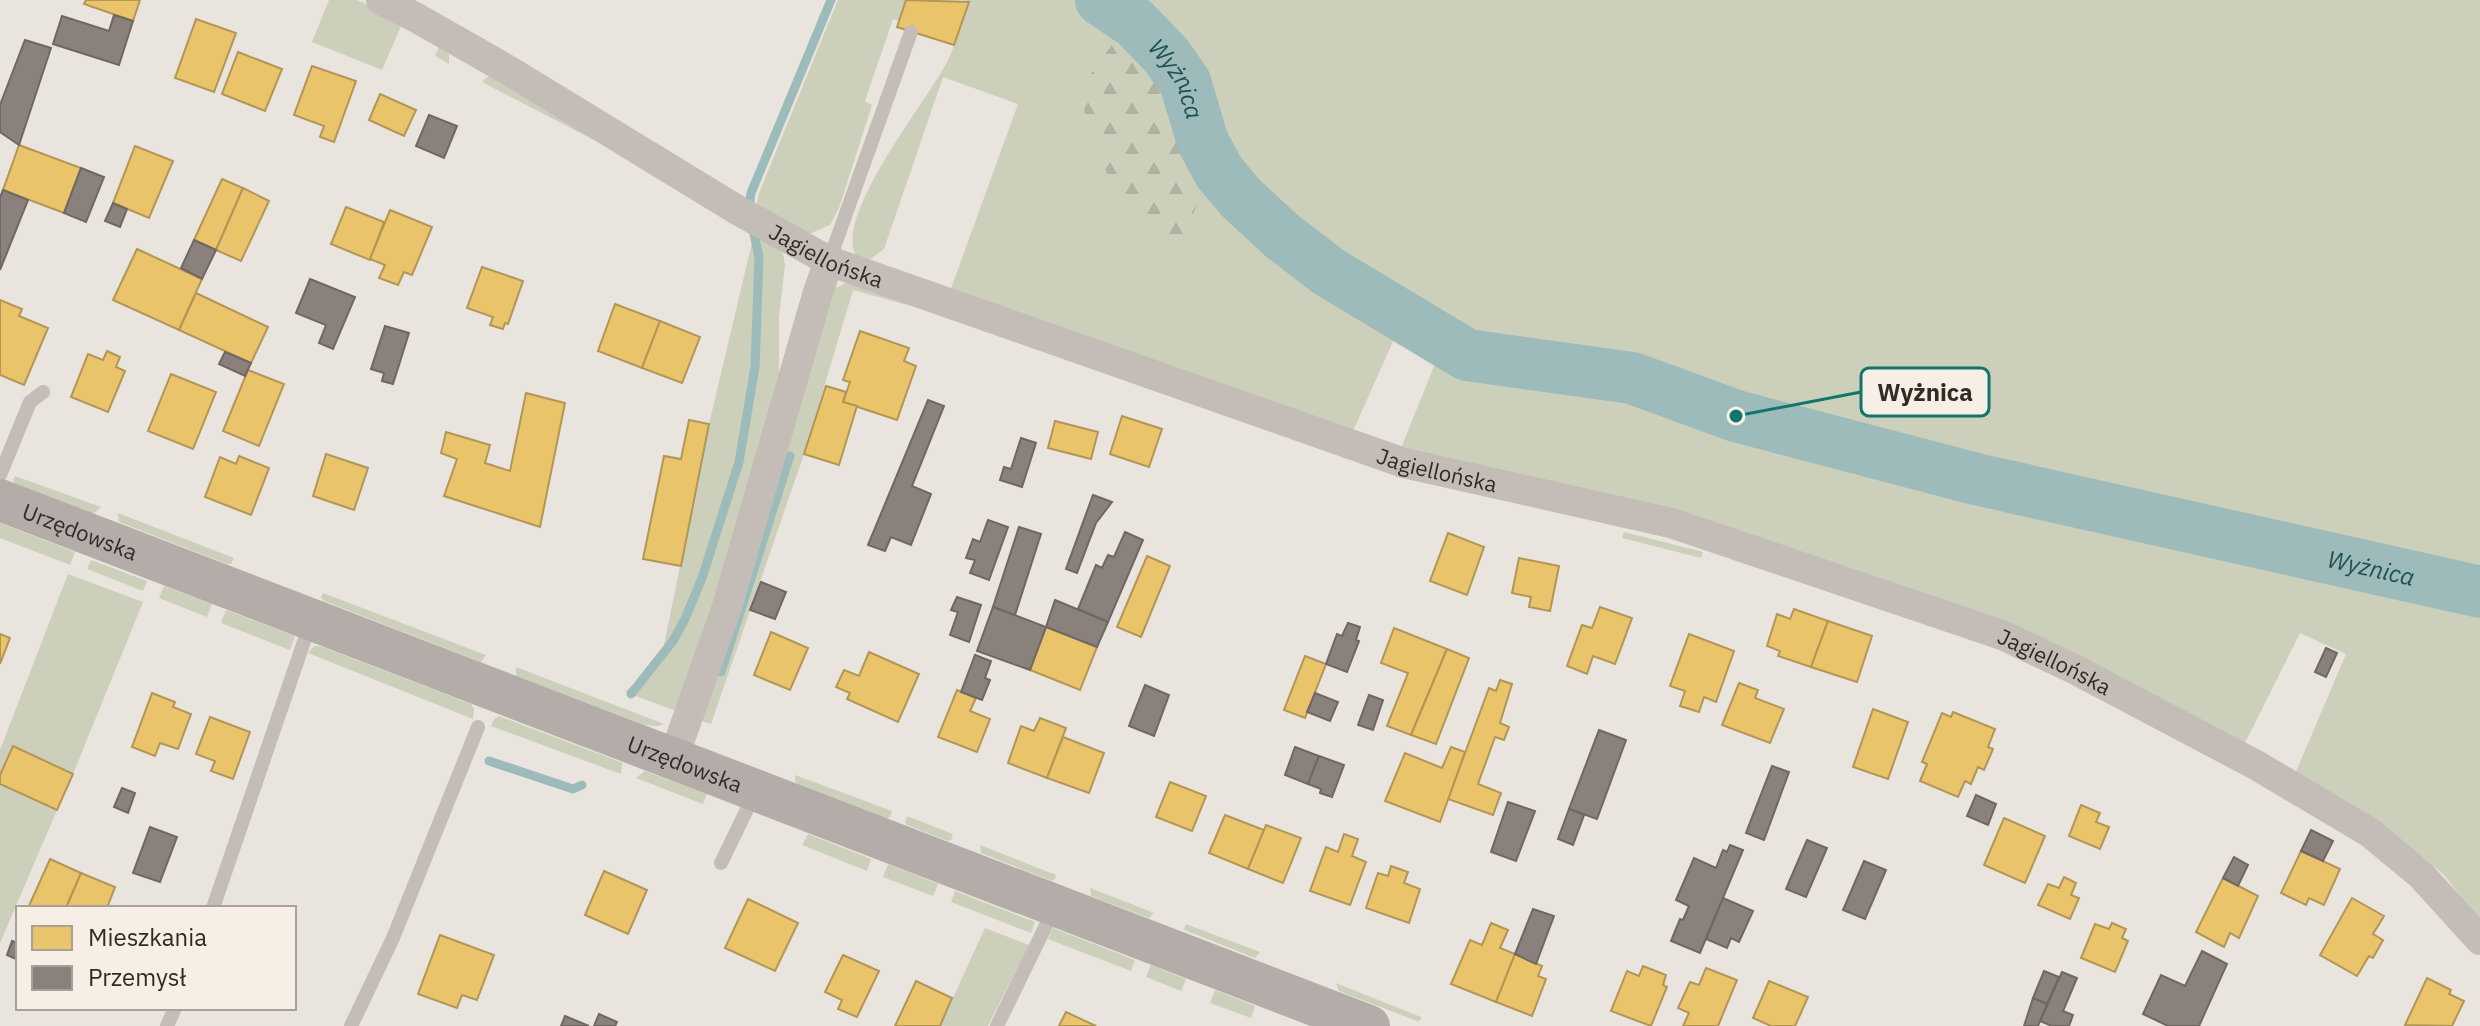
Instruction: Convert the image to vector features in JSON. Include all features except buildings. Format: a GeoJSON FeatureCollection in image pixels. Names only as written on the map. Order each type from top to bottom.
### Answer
{"type":"FeatureCollection","features":[{"type":"Feature","properties":{"kind":"street","name":"Jagiellońska"},"geometry":{"type":"LineString","coordinates":[[381,0],[508,70],[739,211],[829,261],[1404,463],[1671,523],[2002,635],[2074,669],[2256,765],[2369,832],[2421,875],[2480,940]]}},
{"type":"Feature","properties":{"kind":"street"},"geometry":{"type":"LineString","coordinates":[[673,759],[727,607],[829,261]]}},
{"type":"Feature","properties":{"kind":"street","name":"Urzędowska"},"geometry":{"type":"LineString","coordinates":[[0,500],[1369,1026]]}},
{"type":"Feature","properties":{"kind":"lane"},"geometry":{"type":"LineString","coordinates":[[829,261],[911,32]]}},
{"type":"Feature","properties":{"kind":"lane"},"geometry":{"type":"LineString","coordinates":[[0,475],[35,394]]}},
{"type":"Feature","properties":{"kind":"lane"},"geometry":{"type":"LineString","coordinates":[[214,906],[312,620]]}},
{"type":"Feature","properties":{"kind":"lane"},"geometry":{"type":"LineString","coordinates":[[351,1026],[393,938],[478,727]]}},
{"type":"Feature","properties":{"kind":"lane"},"geometry":{"type":"LineString","coordinates":[[721,863],[756,790]]}},
{"type":"Feature","properties":{"kind":"lane"},"geometry":{"type":"LineString","coordinates":[[997,1026],[1056,905]]}},
{"type":"Feature","properties":{"kind":"green space"},"geometry":{"type":"Polygon","coordinates":[[[329,0],[357,0],[443,43],[449,55],[449,64],[435,56],[439,47],[401,26],[382,70],[312,42],[329,0]]]}},
{"type":"Feature","properties":{"kind":"green space"},"geometry":{"type":"Polygon","coordinates":[[[838,0],[906,0],[899,21],[893,19],[865,101],[872,105],[839,208],[830,225],[809,234],[755,210],[759,193],[838,0]]]}},
{"type":"Feature","properties":{"kind":"green space"},"geometry":{"type":"Polygon","coordinates":[[[964,0],[2480,0],[2480,922],[2445,876],[2427,860],[2295,774],[2346,654],[2300,633],[2244,745],[2040,642],[1399,453],[1441,349],[1400,326],[1349,440],[949,294],[1018,104],[943,77],[884,249],[869,260],[858,259],[853,241],[857,217],[885,160],[948,60],[968,2],[964,0]]]}},
{"type":"Feature","properties":{"kind":"green space"},"geometry":{"type":"Polygon","coordinates":[[[1117,38],[1153,66],[1201,194],[1180,248],[1141,233],[1085,134],[1084,83],[1117,38]]]}},
{"type":"Feature","properties":{"kind":"green space"},"geometry":{"type":"Polygon","coordinates":[[[492,73],[779,247],[783,254],[779,381],[717,614],[676,711],[625,692],[645,674],[663,650],[709,424],[754,234],[621,154],[482,82],[492,73]]]}},
{"type":"Feature","properties":{"kind":"green space"},"geometry":{"type":"Polygon","coordinates":[[[848,282],[906,297],[911,306],[853,290],[804,454],[711,724],[698,720],[829,291],[848,282]]]}},
{"type":"Feature","properties":{"kind":"green space"},"geometry":{"type":"Polygon","coordinates":[[[15,476],[101,507],[92,515],[16,486],[15,476]]]}},
{"type":"Feature","properties":{"kind":"green space"},"geometry":{"type":"Polygon","coordinates":[[[118,513],[234,558],[231,564],[227,564],[119,522],[118,513]]]}},
{"type":"Feature","properties":{"kind":"green space"},"geometry":{"type":"Polygon","coordinates":[[[0,523],[75,552],[70,565],[0,538],[0,523]]]}},
{"type":"Feature","properties":{"kind":"green space"},"geometry":{"type":"Polygon","coordinates":[[[1624,532],[1703,552],[1701,558],[1622,538],[1624,532]]]}},
{"type":"Feature","properties":{"kind":"green space"},"geometry":{"type":"Polygon","coordinates":[[[91,560],[147,581],[143,591],[87,569],[91,560]]]}},
{"type":"Feature","properties":{"kind":"green space"},"geometry":{"type":"Polygon","coordinates":[[[68,574],[143,602],[73,774],[13,747],[0,775],[0,750],[68,574]]]}},
{"type":"Feature","properties":{"kind":"green space"},"geometry":{"type":"Polygon","coordinates":[[[164,586],[212,604],[207,617],[159,598],[164,586]]]}},
{"type":"Feature","properties":{"kind":"green space"},"geometry":{"type":"Polygon","coordinates":[[[323,593],[486,655],[481,662],[324,601],[321,597],[323,593]]]}},
{"type":"Feature","properties":{"kind":"green space"},"geometry":{"type":"Polygon","coordinates":[[[226,610],[295,636],[290,650],[221,623],[226,610]]]}},
{"type":"Feature","properties":{"kind":"green space"},"geometry":{"type":"Polygon","coordinates":[[[314,646],[471,704],[473,719],[308,653],[314,646]]]}},
{"type":"Feature","properties":{"kind":"green space"},"geometry":{"type":"Polygon","coordinates":[[[516,667],[664,724],[645,725],[516,676],[516,667]]]}},
{"type":"Feature","properties":{"kind":"green space"},"geometry":{"type":"Polygon","coordinates":[[[499,716],[618,761],[622,763],[621,774],[491,726],[499,716]]]}},
{"type":"Feature","properties":{"kind":"green space"},"geometry":{"type":"Polygon","coordinates":[[[645,771],[707,794],[703,804],[636,778],[645,771]]]}},
{"type":"Feature","properties":{"kind":"green space"},"geometry":{"type":"Polygon","coordinates":[[[795,775],[892,811],[890,817],[886,819],[797,784],[795,775]]]}},
{"type":"Feature","properties":{"kind":"green space"},"geometry":{"type":"Polygon","coordinates":[[[0,784],[57,810],[0,943],[0,784]]]}},
{"type":"Feature","properties":{"kind":"green space"},"geometry":{"type":"Polygon","coordinates":[[[907,816],[953,834],[951,840],[907,825],[907,816]]]}},
{"type":"Feature","properties":{"kind":"green space"},"geometry":{"type":"Polygon","coordinates":[[[808,834],[871,859],[867,871],[802,845],[808,834]]]}},
{"type":"Feature","properties":{"kind":"green space"},"geometry":{"type":"Polygon","coordinates":[[[980,845],[1056,875],[1055,879],[1052,881],[981,853],[980,845]]]}},
{"type":"Feature","properties":{"kind":"green space"},"geometry":{"type":"Polygon","coordinates":[[[888,864],[938,884],[933,896],[883,877],[888,864]]]}},
{"type":"Feature","properties":{"kind":"green space"},"geometry":{"type":"Polygon","coordinates":[[[1090,888],[1154,913],[1149,918],[1091,896],[1090,888]]]}},
{"type":"Feature","properties":{"kind":"green space"},"geometry":{"type":"Polygon","coordinates":[[[955,891],[1035,922],[1031,933],[951,902],[955,891]]]}},
{"type":"Feature","properties":{"kind":"green space"},"geometry":{"type":"Polygon","coordinates":[[[1186,924],[1260,952],[1255,958],[1187,931],[1184,929],[1186,924]]]}},
{"type":"Feature","properties":{"kind":"green space"},"geometry":{"type":"Polygon","coordinates":[[[985,928],[1029,945],[988,1026],[940,1026],[985,928]]]}},
{"type":"Feature","properties":{"kind":"green space"},"geometry":{"type":"Polygon","coordinates":[[[1053,928],[1135,960],[1131,971],[1048,939],[1053,928]]]}},
{"type":"Feature","properties":{"kind":"green space"},"geometry":{"type":"Polygon","coordinates":[[[1151,965],[1186,979],[1181,991],[1146,977],[1151,965]]]}},
{"type":"Feature","properties":{"kind":"green space"},"geometry":{"type":"Polygon","coordinates":[[[1336,983],[1421,1017],[1421,1020],[1339,991],[1336,983]]]}},
{"type":"Feature","properties":{"kind":"green space"},"geometry":{"type":"Polygon","coordinates":[[[1215,990],[1255,1006],[1251,1018],[1210,1003],[1215,990]]]}},
{"type":"Feature","properties":{"kind":"waterway"},"geometry":{"type":"LineString","coordinates":[[749,207],[751,193],[831,0]]}},
{"type":"Feature","properties":{"kind":"waterway","name":"Wyżnica"},"geometry":{"type":"LineString","coordinates":[[1101,0],[1135,23],[1166,55],[1185,82],[1203,142],[1219,172],[1241,198],[1282,236],[1329,272],[1467,355],[1632,378],[1736,416],[1976,479],[2480,592]]}},
{"type":"Feature","properties":{"kind":"waterway"},"geometry":{"type":"LineString","coordinates":[[631,694],[673,641],[685,619],[702,578],[739,462],[755,367],[759,257],[754,234]]}},
{"type":"Feature","properties":{"kind":"waterway"},"geometry":{"type":"LineString","coordinates":[[721,672],[790,456]]}},
{"type":"Feature","properties":{"kind":"waterway"},"geometry":{"type":"LineString","coordinates":[[489,761],[573,789],[582,785]]}},
{"type":"Feature","properties":{"kind":"place","name":"Wyżnica"},"geometry":{"type":"Point","coordinates":[1736,416]}}]}
